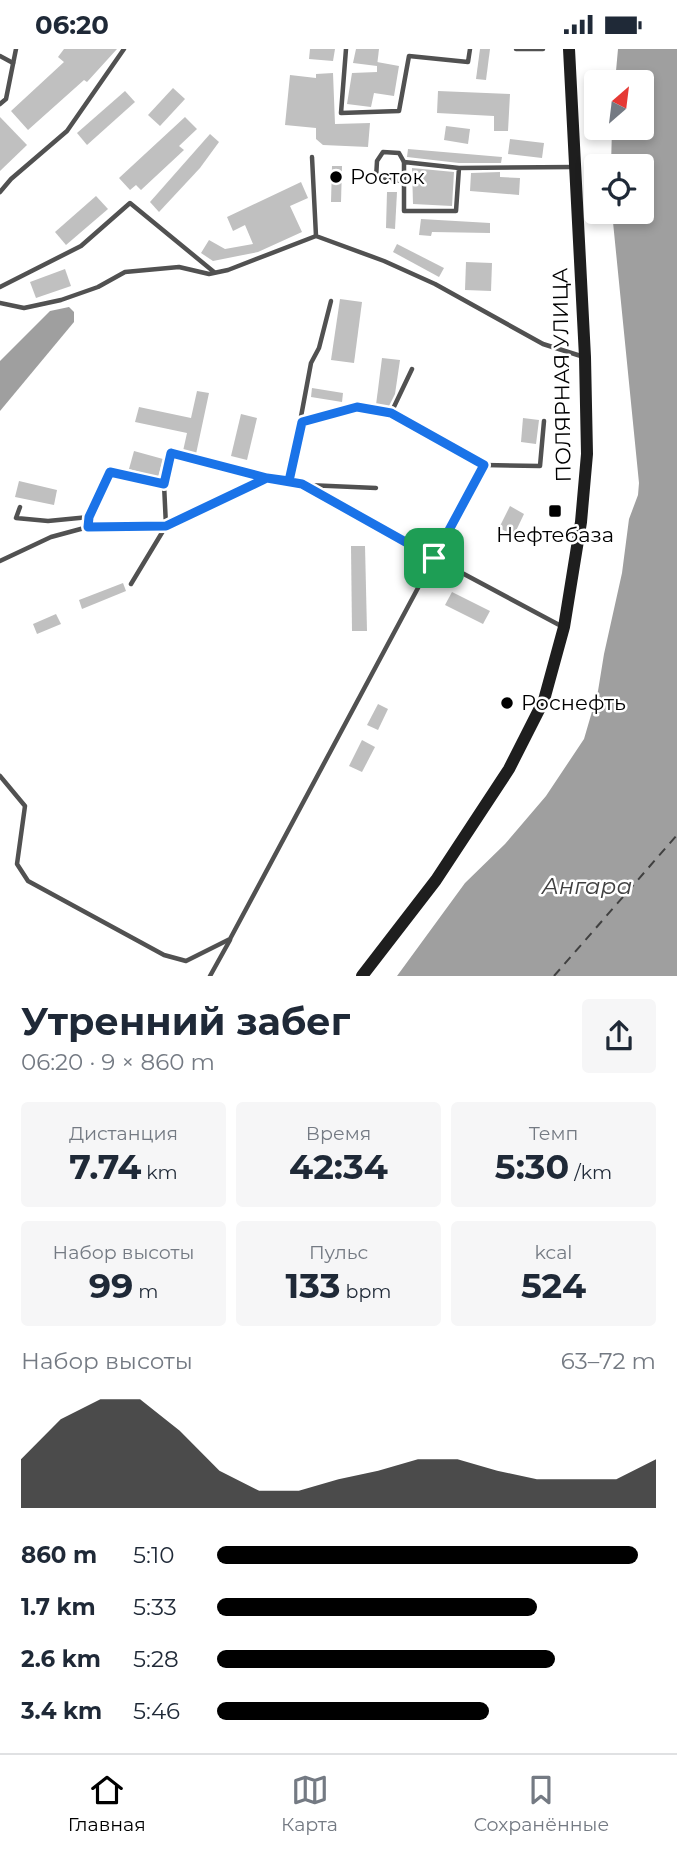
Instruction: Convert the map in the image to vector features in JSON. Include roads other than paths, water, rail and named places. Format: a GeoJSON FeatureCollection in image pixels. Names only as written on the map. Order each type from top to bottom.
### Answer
{"type":"FeatureCollection","features":[{"type":"Feature","properties":{"kind":"main road","name":"ПОЛЯРНАЯ УЛИЦА"},"geometry":{"type":"LineString","coordinates":[[362,976],[436,880],[509,769],[544,700],[564,627],[581,522],[586,466],[585,357],[569,49]]}},
{"type":"Feature","properties":{"kind":"lane"},"geometry":{"type":"LineString","coordinates":[[0,104],[6,99],[16,49]]}},
{"type":"Feature","properties":{"kind":"lane"},"geometry":{"type":"LineString","coordinates":[[0,192],[67,131],[124,49]]}},
{"type":"Feature","properties":{"kind":"lane"},"geometry":{"type":"LineString","coordinates":[[346,49],[341,113],[370,114],[399,111],[409,56],[468,62],[470,49]]}},
{"type":"Feature","properties":{"kind":"lane"},"geometry":{"type":"LineString","coordinates":[[516,49],[543,49]]}},
{"type":"Feature","properties":{"kind":"lane"},"geometry":{"type":"LineString","coordinates":[[0,56],[13,63]]}},
{"type":"Feature","properties":{"kind":"lane"},"geometry":{"type":"LineString","coordinates":[[404,181],[376,179],[377,161],[383,152],[399,153],[404,162],[404,181],[404,211],[456,211],[459,167]]}},
{"type":"Feature","properties":{"kind":"lane"},"geometry":{"type":"LineString","coordinates":[[312,157],[316,236]]}},
{"type":"Feature","properties":{"kind":"lane"},"geometry":{"type":"LineString","coordinates":[[404,162],[459,167],[575,167]]}},
{"type":"Feature","properties":{"kind":"lane"},"geometry":{"type":"LineString","coordinates":[[0,287],[81,246],[130,203],[215,272]]}},
{"type":"Feature","properties":{"kind":"lane"},"geometry":{"type":"LineString","coordinates":[[0,303],[24,308],[61,300],[98,287],[124,272],[179,267],[215,272],[228,270],[316,236],[384,261],[435,284],[543,344],[585,357]]}},
{"type":"Feature","properties":{"kind":"lane"},"geometry":{"type":"LineString","coordinates":[[289,481],[302,422],[310,363],[319,348],[331,301]]}},
{"type":"Feature","properties":{"kind":"lane"},"geometry":{"type":"LineString","coordinates":[[391,413],[412,369]]}},
{"type":"Feature","properties":{"kind":"lane"},"geometry":{"type":"LineString","coordinates":[[302,422],[357,407],[391,413],[484,465],[540,466],[544,421]]}},
{"type":"Feature","properties":{"kind":"lane"},"geometry":{"type":"LineString","coordinates":[[131,584],[166,526],[164,484],[171,453],[267,478],[302,484],[376,488]]}},
{"type":"Feature","properties":{"kind":"lane"},"geometry":{"type":"LineString","coordinates":[[211,976],[484,465]]}},
{"type":"Feature","properties":{"kind":"lane"},"geometry":{"type":"LineString","coordinates":[[88,527],[89,517],[110,472],[164,484]]}},
{"type":"Feature","properties":{"kind":"lane"},"geometry":{"type":"LineString","coordinates":[[0,561],[51,537],[88,527],[166,526],[267,478]]}},
{"type":"Feature","properties":{"kind":"lane"},"geometry":{"type":"LineString","coordinates":[[302,484],[564,627]]}},
{"type":"Feature","properties":{"kind":"lane"},"geometry":{"type":"LineString","coordinates":[[20,507],[16,518],[48,521],[89,517]]}},
{"type":"Feature","properties":{"kind":"lane"},"geometry":{"type":"LineString","coordinates":[[0,776],[24,806],[17,864],[28,881],[40,890],[177,960],[193,959],[230,939]]}},
{"type":"Feature","properties":{"kind":"water","name":"Ангара"},"geometry":{"type":"Polygon","coordinates":[[[618,49],[677,49],[677,976],[397,976],[465,883],[505,844],[546,796],[584,739],[598,691],[622,573],[629,519],[638,495],[639,483],[613,224],[654,224],[654,154],[611,154],[612,140],[654,140],[654,70],[616,70],[618,49]]]}},
{"type":"Feature","properties":{"kind":"water"},"geometry":{"type":"Polygon","coordinates":[[[69,307],[74,312],[74,322],[0,411],[0,361],[50,311],[69,307]]]}},
{"type":"Feature","properties":{"kind":"place","name":"Росток"},"geometry":{"type":"Point","coordinates":[336,177]}},
{"type":"Feature","properties":{"kind":"place","name":"Нефтебаза"},"geometry":{"type":"Point","coordinates":[555,511]}},
{"type":"Feature","properties":{"kind":"place","name":"Роснефть"},"geometry":{"type":"Point","coordinates":[507,703]}}]}
